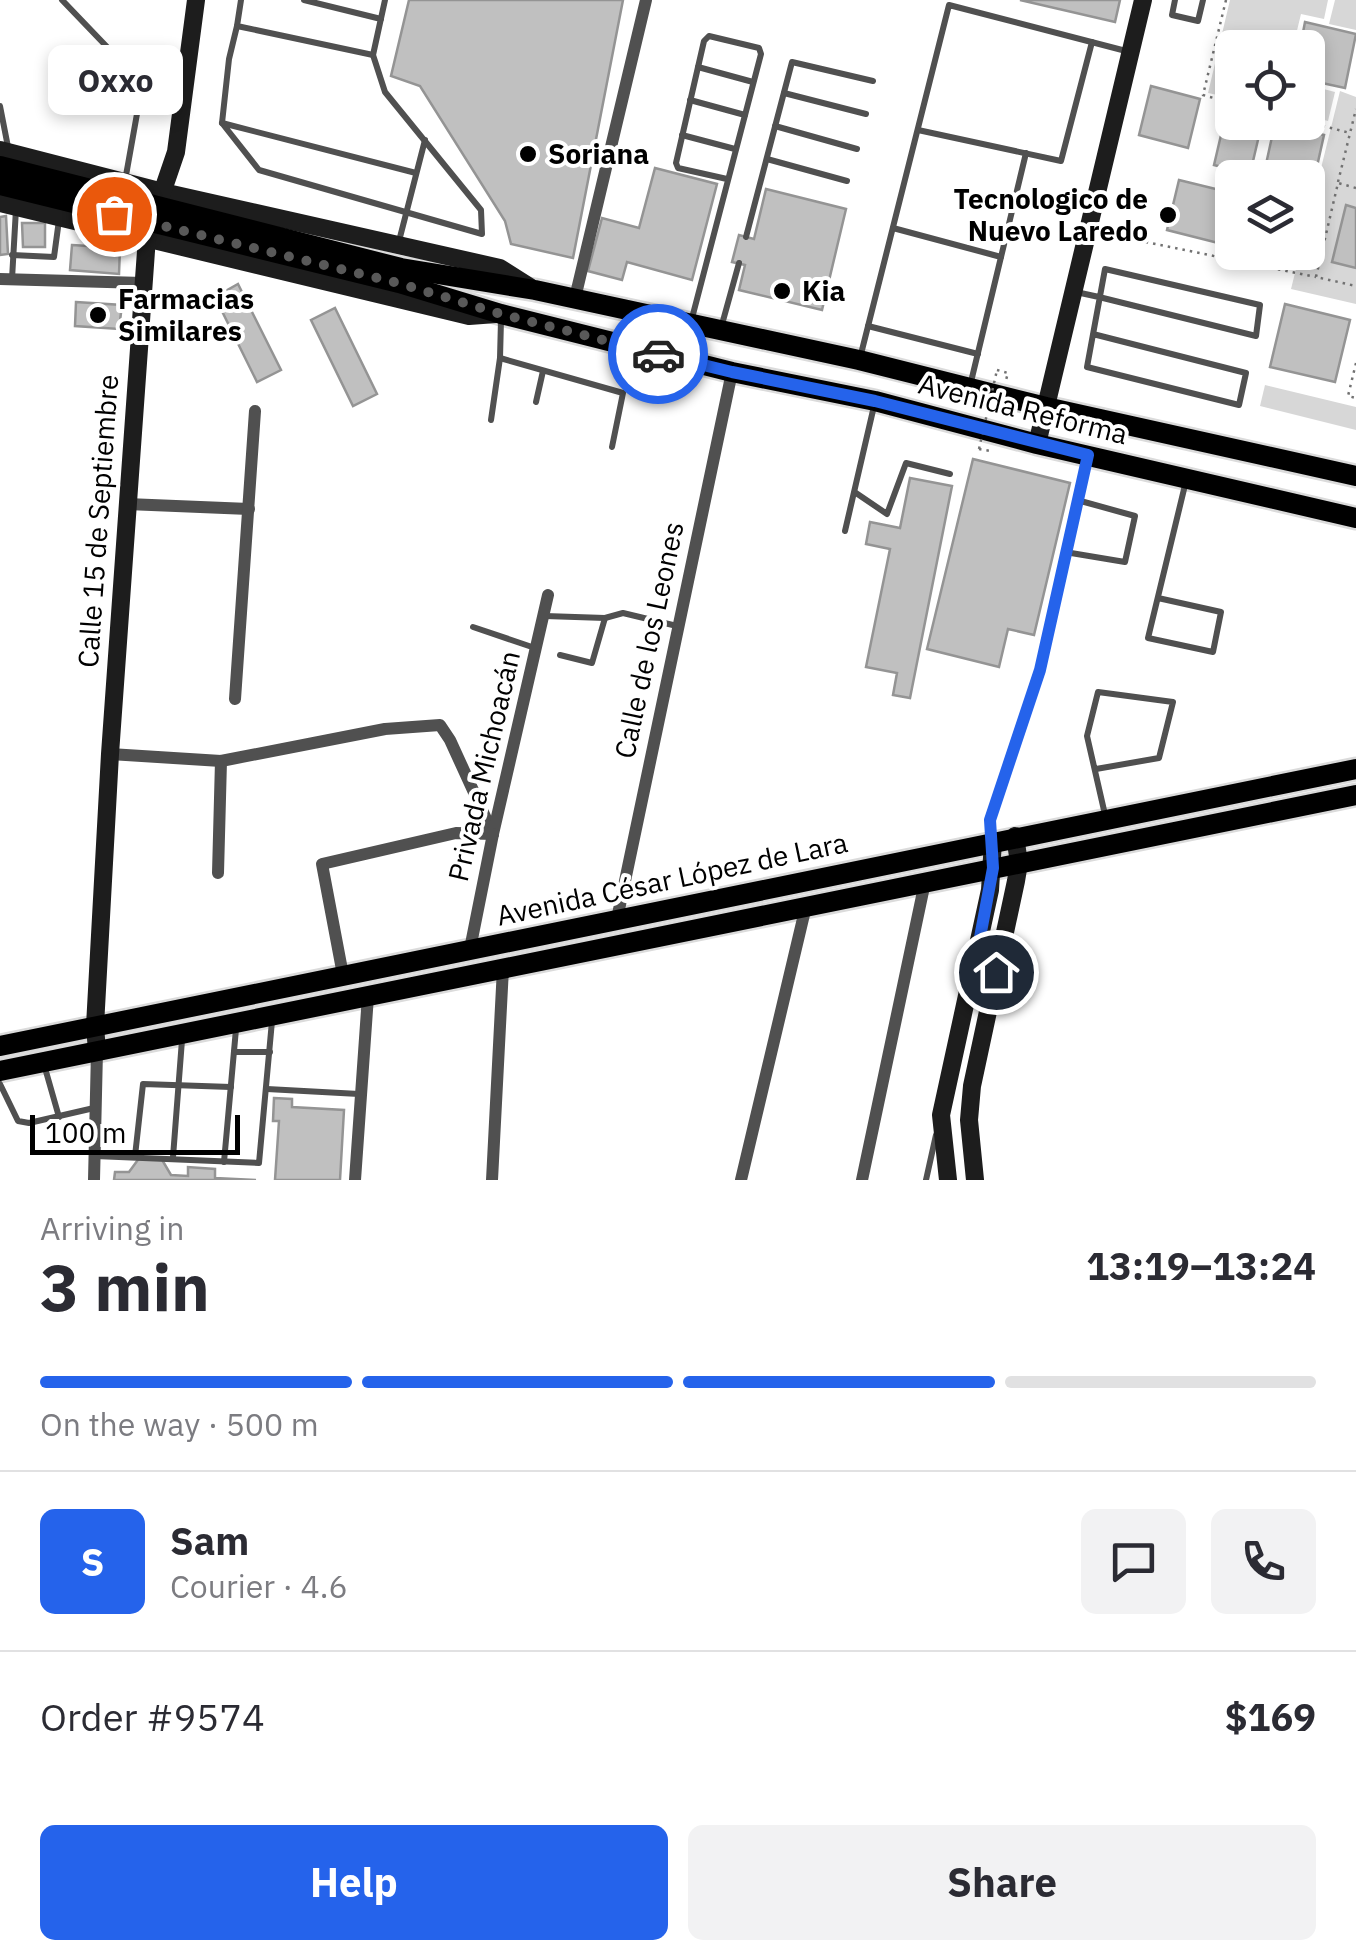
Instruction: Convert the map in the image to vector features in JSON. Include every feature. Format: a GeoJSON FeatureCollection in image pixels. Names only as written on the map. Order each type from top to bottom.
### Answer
{"type":"FeatureCollection","features":[{"type":"Feature","properties":{"kind":"main road","name":"Avenida Reforma"},"geometry":{"type":"LineString","coordinates":[[3,156],[154,215],[501,314],[1356,518]]}},
{"type":"Feature","properties":{"kind":"main road","name":"Avenida Reforma"},"geometry":{"type":"LineString","coordinates":[[0,185],[401,268],[575,298],[1356,476]]}},
{"type":"Feature","properties":{"kind":"main road","name":"Avenida César López de Lara"},"geometry":{"type":"LineString","coordinates":[[0,1046],[1356,769]]}},
{"type":"Feature","properties":{"kind":"main road","name":"Avenida César López de Lara"},"geometry":{"type":"LineString","coordinates":[[0,1071],[1356,795]]}},
{"type":"Feature","properties":{"kind":"street","name":"Calle 15 de Septiembre"},"geometry":{"type":"LineString","coordinates":[[98,1051],[94,1026],[143,283],[154,215],[176,152],[196,0]]}},
{"type":"Feature","properties":{"kind":"street"},"geometry":{"type":"LineString","coordinates":[[575,298],[646,0]]}},
{"type":"Feature","properties":{"kind":"street"},"geometry":{"type":"LineString","coordinates":[[1037,444],[1142,0]]}},
{"type":"Feature","properties":{"kind":"street","name":"Avenida Reforma"},"geometry":{"type":"LineString","coordinates":[[3,156],[125,182],[154,215]]}},
{"type":"Feature","properties":{"kind":"street","name":"Avenida Reforma"},"geometry":{"type":"LineString","coordinates":[[8,205],[59,218],[154,215],[398,246],[500,268],[534,290]]}},
{"type":"Feature","properties":{"kind":"street"},"geometry":{"type":"LineString","coordinates":[[6,279],[143,283]]}},
{"type":"Feature","properties":{"kind":"street","name":"Calle de los Leones"},"geometry":{"type":"LineString","coordinates":[[617,918],[732,372]]}},
{"type":"Feature","properties":{"kind":"street"},"geometry":{"type":"LineString","coordinates":[[235,699],[256,411]]}},
{"type":"Feature","properties":{"kind":"street"},"geometry":{"type":"LineString","coordinates":[[127,504],[249,508]]}},
{"type":"Feature","properties":{"kind":"street","name":"Privada Michoacán"},"geometry":{"type":"LineString","coordinates":[[470,949],[548,595]]}},
{"type":"Feature","properties":{"kind":"street"},"geometry":{"type":"LineString","coordinates":[[110,754],[221,761],[385,728],[440,725],[493,834],[456,833],[322,864],[343,975]]}},
{"type":"Feature","properties":{"kind":"street"},"geometry":{"type":"LineString","coordinates":[[218,872],[221,761]]}},
{"type":"Feature","properties":{"kind":"street"},"geometry":{"type":"LineString","coordinates":[[976,1180],[969,1120],[972,1086],[1019,863],[1015,836]]}},
{"type":"Feature","properties":{"kind":"street"},"geometry":{"type":"LineString","coordinates":[[948,1180],[941,1114],[969,996],[993,868],[993,841]]}},
{"type":"Feature","properties":{"kind":"street"},"geometry":{"type":"LineString","coordinates":[[862,1180],[925,882]]}},
{"type":"Feature","properties":{"kind":"street"},"geometry":{"type":"LineString","coordinates":[[741,1180],[806,906]]}},
{"type":"Feature","properties":{"kind":"street"},"geometry":{"type":"LineString","coordinates":[[492,1180],[503,968]]}},
{"type":"Feature","properties":{"kind":"street"},"geometry":{"type":"LineString","coordinates":[[355,1180],[368,996]]}},
{"type":"Feature","properties":{"kind":"street"},"geometry":{"type":"LineString","coordinates":[[969,996],[990,1002]]}},
{"type":"Feature","properties":{"kind":"street"},"geometry":{"type":"LineString","coordinates":[[94,1180],[98,1051]]}},
{"type":"Feature","properties":{"kind":"lane"},"geometry":{"type":"LineString","coordinates":[[62,0],[109,49],[145,69],[187,66]]}},
{"type":"Feature","properties":{"kind":"lane"},"geometry":{"type":"LineString","coordinates":[[241,0],[222,124],[259,170],[482,234],[481,210],[385,92],[373,56],[385,0]]}},
{"type":"Feature","properties":{"kind":"lane"},"geometry":{"type":"LineString","coordinates":[[304,0],[381,19]]}},
{"type":"Feature","properties":{"kind":"lane"},"geometry":{"type":"LineString","coordinates":[[1175,0],[1172,15],[1198,21],[1203,0]]}},
{"type":"Feature","properties":{"kind":"lane"},"geometry":{"type":"LineString","coordinates":[[859,360],[950,4],[1130,52]]}},
{"type":"Feature","properties":{"kind":"lane"},"geometry":{"type":"LineString","coordinates":[[237,26],[373,56]]}},
{"type":"Feature","properties":{"kind":"lane"},"geometry":{"type":"LineString","coordinates":[[691,323],[754,82],[759,48],[709,36],[704,41],[676,163],[678,168],[727,180]]}},
{"type":"Feature","properties":{"kind":"lane"},"geometry":{"type":"LineString","coordinates":[[918,130],[1061,161],[1092,42]]}},
{"type":"Feature","properties":{"kind":"lane"},"geometry":{"type":"LineString","coordinates":[[746,237],[792,62],[873,81]]}},
{"type":"Feature","properties":{"kind":"lane"},"geometry":{"type":"LineString","coordinates":[[698,67],[754,82]]}},
{"type":"Feature","properties":{"kind":"lane"},"geometry":{"type":"LineString","coordinates":[[125,182],[145,69]]}},
{"type":"Feature","properties":{"kind":"lane"},"geometry":{"type":"LineString","coordinates":[[784,93],[866,114]]}},
{"type":"Feature","properties":{"kind":"lane"},"geometry":{"type":"LineString","coordinates":[[690,100],[745,115]]}},
{"type":"Feature","properties":{"kind":"lane"},"geometry":{"type":"LineString","coordinates":[[0,106],[3,156]]}},
{"type":"Feature","properties":{"kind":"lane"},"geometry":{"type":"LineString","coordinates":[[222,124],[416,173]]}},
{"type":"Feature","properties":{"kind":"lane"},"geometry":{"type":"LineString","coordinates":[[775,126],[857,150]]}},
{"type":"Feature","properties":{"kind":"lane"},"geometry":{"type":"LineString","coordinates":[[682,135],[736,149]]}},
{"type":"Feature","properties":{"kind":"lane"},"geometry":{"type":"LineString","coordinates":[[398,246],[425,140]]}},
{"type":"Feature","properties":{"kind":"lane"},"geometry":{"type":"LineString","coordinates":[[970,387],[1026,153]]}},
{"type":"Feature","properties":{"kind":"lane"},"geometry":{"type":"LineString","coordinates":[[766,159],[847,181]]}},
{"type":"Feature","properties":{"kind":"lane"},"geometry":{"type":"LineString","coordinates":[[6,279],[12,254],[8,205]]}},
{"type":"Feature","properties":{"kind":"lane"},"geometry":{"type":"LineString","coordinates":[[12,254],[54,257],[59,218]]}},
{"type":"Feature","properties":{"kind":"lane"},"geometry":{"type":"LineString","coordinates":[[893,228],[1002,257]]}},
{"type":"Feature","properties":{"kind":"lane"},"geometry":{"type":"LineString","coordinates":[[721,330],[739,263]]}},
{"type":"Feature","properties":{"kind":"lane"},"geometry":{"type":"LineString","coordinates":[[1074,291],[1099,297],[1256,336],[1260,305],[1105,269],[1099,297],[1092,334],[1087,367],[1239,405],[1246,373],[1092,334]]}},
{"type":"Feature","properties":{"kind":"lane"},"geometry":{"type":"LineString","coordinates":[[491,420],[500,358],[501,314]]}},
{"type":"Feature","properties":{"kind":"lane"},"geometry":{"type":"LineString","coordinates":[[868,326],[978,354]]}},
{"type":"Feature","properties":{"kind":"lane"},"geometry":{"type":"LineString","coordinates":[[500,358],[623,394],[612,447]]}},
{"type":"Feature","properties":{"kind":"lane"},"geometry":{"type":"LineString","coordinates":[[536,402],[543,371]]}},
{"type":"Feature","properties":{"kind":"lane"},"geometry":{"type":"LineString","coordinates":[[845,531],[875,401]]}},
{"type":"Feature","properties":{"kind":"lane"},"geometry":{"type":"LineString","coordinates":[[993,841],[990,820],[1031,700],[1088,455]]}},
{"type":"Feature","properties":{"kind":"lane"},"geometry":{"type":"LineString","coordinates":[[856,493],[887,514],[906,463],[950,474]]}},
{"type":"Feature","properties":{"kind":"lane"},"geometry":{"type":"LineString","coordinates":[[1158,598],[1221,612],[1213,652],[1148,638],[1187,477]]}},
{"type":"Feature","properties":{"kind":"lane"},"geometry":{"type":"LineString","coordinates":[[1065,552],[1125,562],[1135,516],[1077,500]]}},
{"type":"Feature","properties":{"kind":"lane"},"geometry":{"type":"LineString","coordinates":[[544,616],[606,618],[623,613],[677,626]]}},
{"type":"Feature","properties":{"kind":"lane"},"geometry":{"type":"LineString","coordinates":[[560,655],[592,663],[606,618]]}},
{"type":"Feature","properties":{"kind":"lane"},"geometry":{"type":"LineString","coordinates":[[473,627],[536,648]]}},
{"type":"Feature","properties":{"kind":"lane"},"geometry":{"type":"LineString","coordinates":[[1096,769],[1159,758],[1174,702],[1098,692],[1087,736],[1106,820]]}},
{"type":"Feature","properties":{"kind":"lane"},"geometry":{"type":"LineString","coordinates":[[96,1156],[255,1164],[261,1160],[272,1015]]}},
{"type":"Feature","properties":{"kind":"lane"},"geometry":{"type":"LineString","coordinates":[[224,1162],[237,1022]]}},
{"type":"Feature","properties":{"kind":"lane"},"geometry":{"type":"LineString","coordinates":[[173,1158],[182,1034]]}},
{"type":"Feature","properties":{"kind":"lane"},"geometry":{"type":"LineString","coordinates":[[234,1052],[270,1052]]}},
{"type":"Feature","properties":{"kind":"lane"},"geometry":{"type":"LineString","coordinates":[[43,1062],[60,1117]]}},
{"type":"Feature","properties":{"kind":"lane"},"geometry":{"type":"LineString","coordinates":[[0,1084],[18,1120],[29,1123],[97,1108]]}},
{"type":"Feature","properties":{"kind":"lane"},"geometry":{"type":"LineString","coordinates":[[136,1156],[143,1084],[230,1088]]}},
{"type":"Feature","properties":{"kind":"lane"},"geometry":{"type":"LineString","coordinates":[[267,1089],[360,1094]]}},
{"type":"Feature","properties":{"kind":"lane"},"geometry":{"type":"LineString","coordinates":[[926,1180],[941,1114]]}},
{"type":"Feature","properties":{"kind":"path"},"geometry":{"type":"LineString","coordinates":[[1218,30],[1226,0]]}},
{"type":"Feature","properties":{"kind":"path"},"geometry":{"type":"LineString","coordinates":[[1215,44],[1202,95],[1215,98]]}},
{"type":"Feature","properties":{"kind":"path"},"geometry":{"type":"LineString","coordinates":[[1316,277],[1356,109]]}},
{"type":"Feature","properties":{"kind":"path"},"geometry":{"type":"LineString","coordinates":[[1325,126],[1350,133]]}},
{"type":"Feature","properties":{"kind":"path"},"geometry":{"type":"LineString","coordinates":[[1338,183],[1356,188]]}},
{"type":"Feature","properties":{"kind":"path"},"geometry":{"type":"LineString","coordinates":[[1131,238],[1356,286]]}},
{"type":"Feature","properties":{"kind":"path"},"geometry":{"type":"LineString","coordinates":[[1356,364],[1348,396],[1356,398]]}},
{"type":"Feature","properties":{"kind":"path"},"geometry":{"type":"LineString","coordinates":[[991,449],[990,453],[978,449],[997,370],[1008,373],[1006,381]]}},
{"type":"Feature","properties":{"kind":"shaded area"},"geometry":{"type":"Polygon","coordinates":[[[1230,0],[1328,0],[1324,19],[1301,14],[1297,30],[1223,30],[1230,0]]]}},
{"type":"Feature","properties":{"kind":"shaded area"},"geometry":{"type":"Polygon","coordinates":[[[1335,0],[1356,0],[1356,30],[1329,24],[1335,0]]]}},
{"type":"Feature","properties":{"kind":"shaded area"},"geometry":{"type":"Polygon","coordinates":[[[1215,63],[1215,94],[1208,93],[1215,63]]]}},
{"type":"Feature","properties":{"kind":"shaded area"},"geometry":{"type":"Polygon","coordinates":[[[1325,89],[1335,92],[1328,121],[1325,120],[1325,89]]]}},
{"type":"Feature","properties":{"kind":"shaded area"},"geometry":{"type":"Polygon","coordinates":[[[1340,91],[1356,97],[1356,304],[1291,289],[1296,270],[1325,270],[1323,160],[1340,91]]]}},
{"type":"Feature","properties":{"kind":"shaded area"},"geometry":{"type":"Polygon","coordinates":[[[1265,385],[1356,407],[1356,430],[1260,406],[1265,385]]]}},
{"type":"Feature","properties":{"kind":"building","name":"Soriana"},"geometry":{"type":"Polygon","coordinates":[[[409,0],[623,0],[573,258],[511,244],[505,221],[420,86],[391,76],[409,0]]]}},
{"type":"Feature","properties":{"kind":"building"},"geometry":{"type":"Polygon","coordinates":[[[1020,0],[1120,0],[1115,22],[1020,0]]]}},
{"type":"Feature","properties":{"kind":"building"},"geometry":{"type":"Polygon","coordinates":[[[1305,22],[1356,34],[1345,88],[1325,84],[1325,30],[1303,30],[1305,22]]]}},
{"type":"Feature","properties":{"kind":"building"},"geometry":{"type":"Polygon","coordinates":[[[1151,86],[1200,99],[1188,148],[1139,135],[1151,86]]]}},
{"type":"Feature","properties":{"kind":"building"},"geometry":{"type":"Polygon","coordinates":[[[1220,140],[1258,140],[1253,160],[1215,160],[1220,140]]]}},
{"type":"Feature","properties":{"kind":"building"},"geometry":{"type":"Polygon","coordinates":[[[1271,140],[1323,140],[1318,160],[1267,160],[1271,140]]]}},
{"type":"Feature","properties":{"kind":"building"},"geometry":{"type":"Polygon","coordinates":[[[655,168],[717,184],[692,280],[627,262],[622,280],[588,271],[602,218],[639,228],[655,168]]]}},
{"type":"Feature","properties":{"kind":"building"},"geometry":{"type":"Polygon","coordinates":[[[1179,180],[1215,189],[1215,242],[1167,230],[1179,180]]]}},
{"type":"Feature","properties":{"kind":"building"},"geometry":{"type":"Polygon","coordinates":[[[766,189],[846,209],[822,310],[739,290],[745,265],[732,262],[739,235],[754,239],[766,189]]]}},
{"type":"Feature","properties":{"kind":"building"},"geometry":{"type":"Polygon","coordinates":[[[1346,205],[1356,208],[1356,268],[1332,262],[1346,205]]]}},
{"type":"Feature","properties":{"kind":"building"},"geometry":{"type":"Polygon","coordinates":[[[6,216],[8,254],[0,255],[0,217],[6,216]]]}},
{"type":"Feature","properties":{"kind":"building"},"geometry":{"type":"Polygon","coordinates":[[[22,223],[45,223],[45,247],[23,247],[22,223]]]}},
{"type":"Feature","properties":{"kind":"building"},"geometry":{"type":"Polygon","coordinates":[[[72,245],[120,248],[119,274],[70,270],[72,245]]]}},
{"type":"Feature","properties":{"kind":"building"},"geometry":{"type":"Polygon","coordinates":[[[238,284],[281,370],[257,382],[215,297],[238,284]]]}},
{"type":"Feature","properties":{"kind":"building","name":"Farmacias Similares"},"geometry":{"type":"Polygon","coordinates":[[[76,302],[122,305],[119,329],[75,326],[76,302]]]}},
{"type":"Feature","properties":{"kind":"building"},"geometry":{"type":"Polygon","coordinates":[[[1285,304],[1350,320],[1335,382],[1270,367],[1285,304]]]}},
{"type":"Feature","properties":{"kind":"building"},"geometry":{"type":"Polygon","coordinates":[[[335,308],[377,394],[353,406],[311,320],[335,308]]]}},
{"type":"Feature","properties":{"kind":"building"},"geometry":{"type":"Polygon","coordinates":[[[973,459],[1070,483],[1034,635],[1008,629],[999,667],[927,649],[973,459]]]}},
{"type":"Feature","properties":{"kind":"building"},"geometry":{"type":"Polygon","coordinates":[[[910,478],[952,486],[910,698],[893,695],[897,673],[866,667],[890,549],[866,544],[870,522],[900,528],[910,478]]]}},
{"type":"Feature","properties":{"kind":"building"},"geometry":{"type":"Polygon","coordinates":[[[274,1098],[292,1099],[292,1107],[344,1110],[340,1180],[275,1180],[279,1121],[273,1121],[274,1098]]]}},
{"type":"Feature","properties":{"kind":"building"},"geometry":{"type":"Polygon","coordinates":[[[140,1157],[161,1158],[171,1175],[188,1176],[188,1167],[215,1169],[215,1178],[256,1180],[114,1180],[115,1172],[129,1172],[140,1157]]]}},
{"type":"Feature","properties":{"kind":"way so far"},"geometry":{"type":"LineString","coordinates":[[114,214],[398,283],[658,354]]}},
{"type":"Feature","properties":{"kind":"place","name":"Soriana"},"geometry":{"type":"Point","coordinates":[528,154]}},
{"type":"Feature","properties":{"kind":"place","name":"Oxxo"},"geometry":{"type":"Point","coordinates":[114,214]}},
{"type":"Feature","properties":{"kind":"place","name":"Tecnologico de Nuevo Laredo"},"geometry":{"type":"Point","coordinates":[1168,215]}},
{"type":"Feature","properties":{"kind":"place","name":"Kia"},"geometry":{"type":"Point","coordinates":[782,291]}},
{"type":"Feature","properties":{"kind":"place","name":"Farmacias Similares"},"geometry":{"type":"Point","coordinates":[98,315]}},
{"type":"Feature","properties":{"kind":"route"},"geometry":{"type":"LineString","coordinates":[[658,354],[875,401],[1088,455],[1040,670],[990,820],[993,868],[969,996],[990,1002],[996,972]]}}]}
